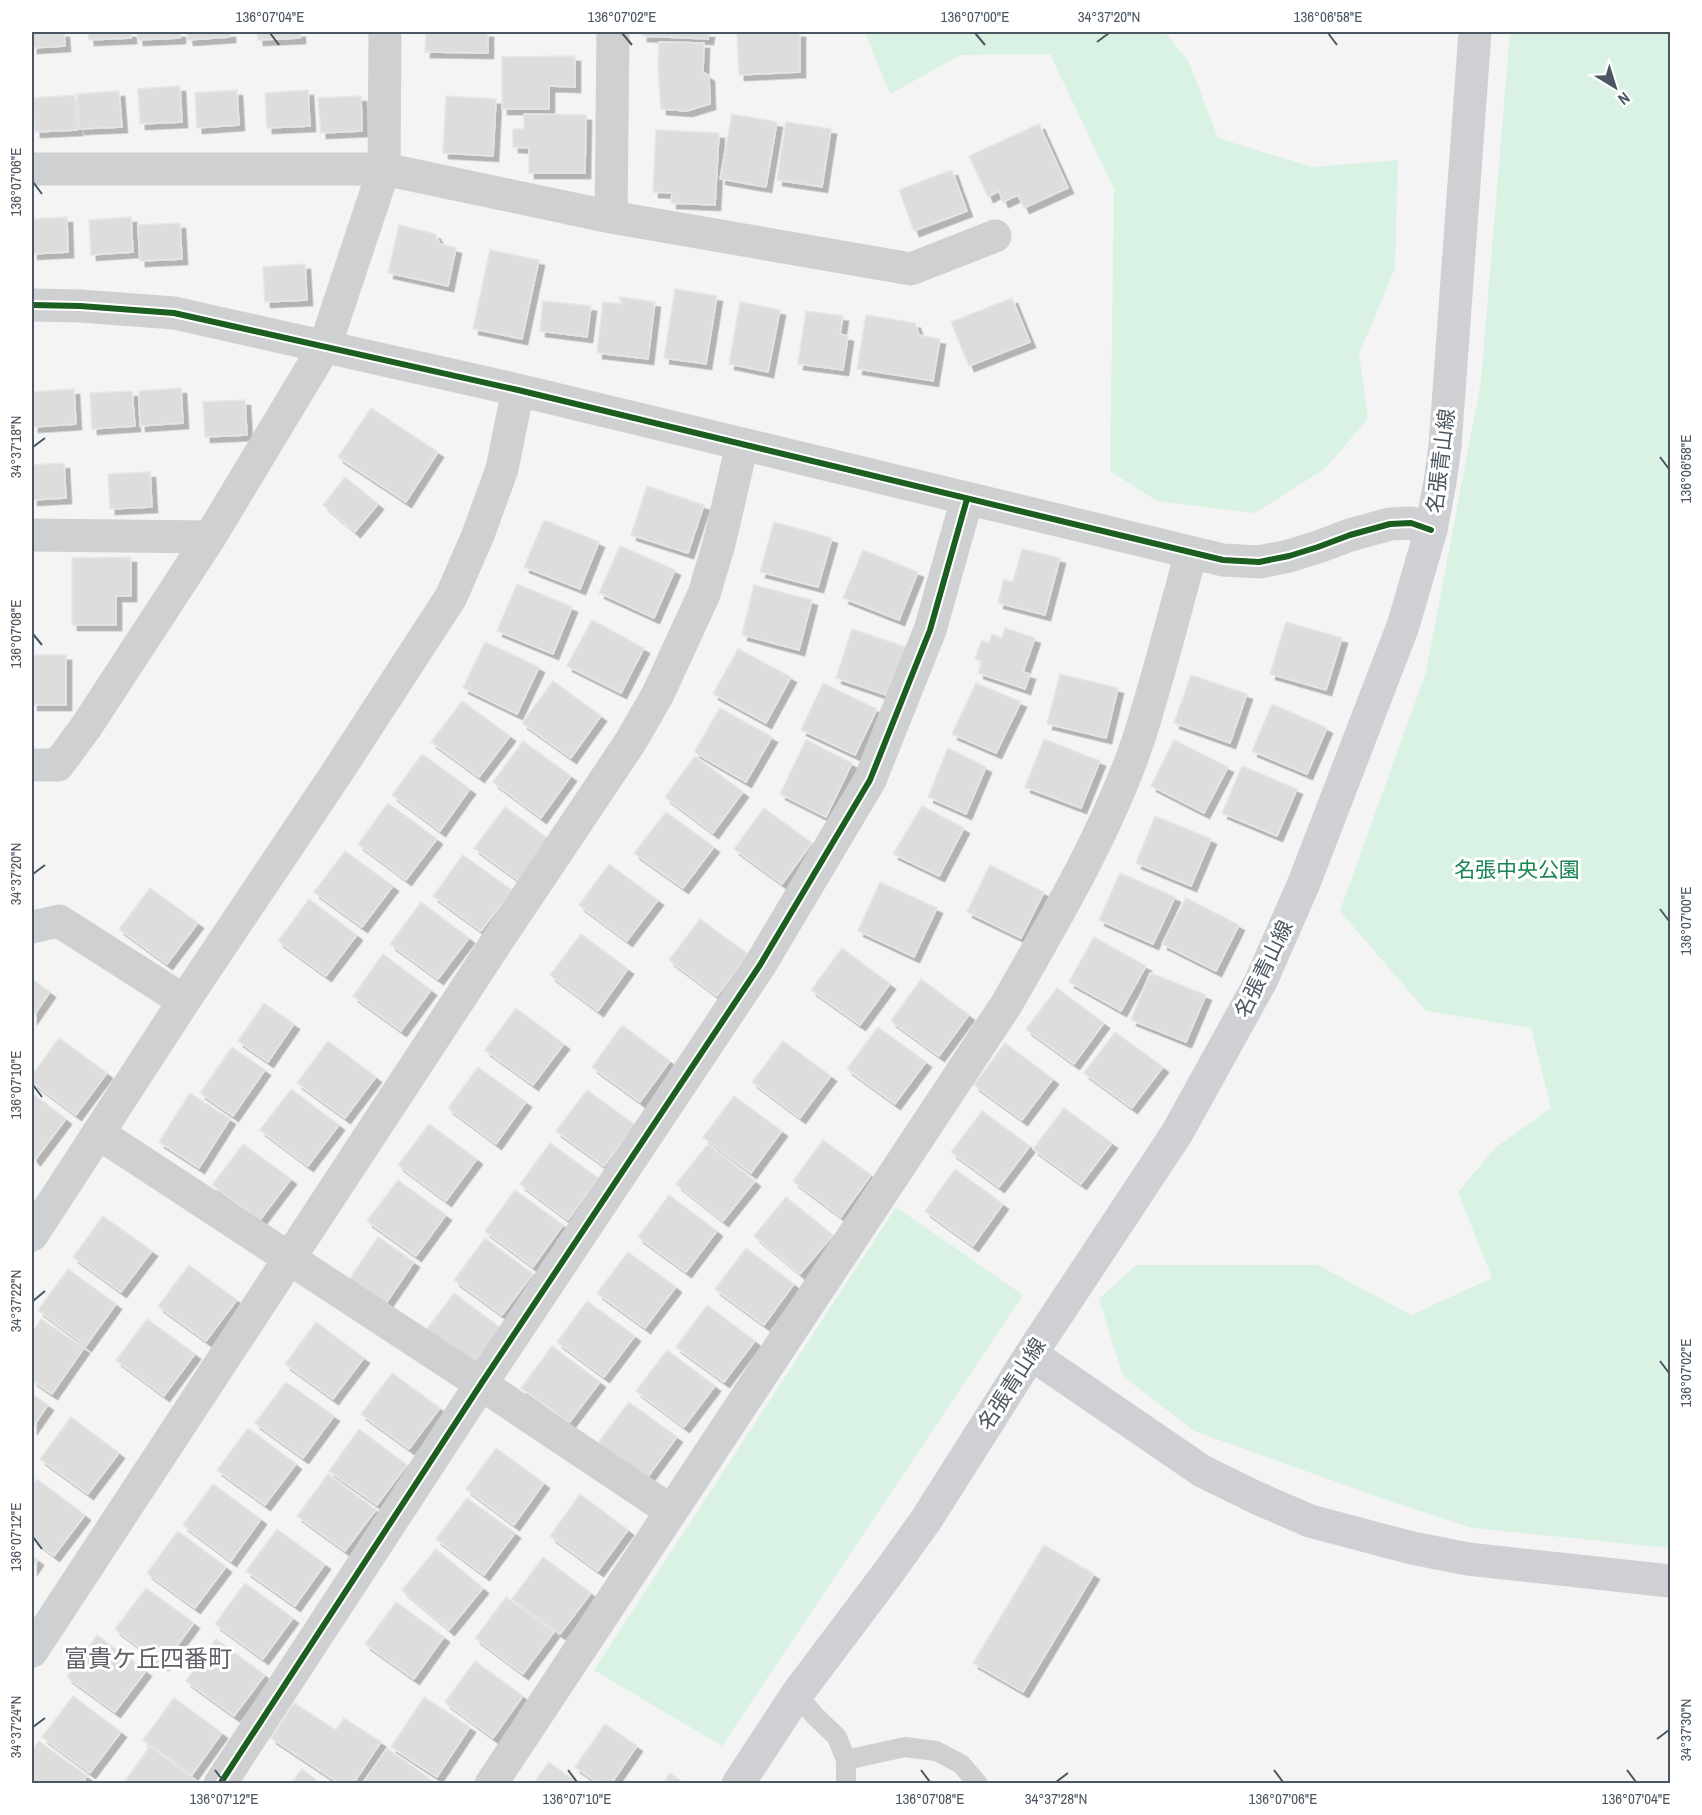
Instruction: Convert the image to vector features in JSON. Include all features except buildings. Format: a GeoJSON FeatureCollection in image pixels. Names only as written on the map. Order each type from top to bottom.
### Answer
{"type":"FeatureCollection","features":[{"type":"Feature","properties":{"kind":"main road","name":"名張青山線"},"geometry":{"type":"LineString","coordinates":[[738,1784],[796,1694],[926,1520],[1030,1354],[1178,1133],[1261,981],[1304,883],[1403,626],[1431,530],[1445,446],[1475,32]]}},
{"type":"Feature","properties":{"kind":"main road"},"geometry":{"type":"LineString","coordinates":[[1030,1354],[1202,1471],[1310,1521],[1412,1548],[1468,1559],[1671,1581]]}},
{"type":"Feature","properties":{"kind":"street"},"geometry":{"type":"LineString","coordinates":[[32,765],[58,765],[86,727],[210,537],[326,346],[384,169],[385,32]]}},
{"type":"Feature","properties":{"kind":"street"},"geometry":{"type":"LineString","coordinates":[[611,217],[613,32]]}},
{"type":"Feature","properties":{"kind":"street"},"geometry":{"type":"LineString","coordinates":[[32,169],[384,169],[611,217],[911,268],[995,236]]}},
{"type":"Feature","properties":{"kind":"street"},"geometry":{"type":"LineString","coordinates":[[32,305],[174,313],[518,390],[1223,560],[1259,562],[1308,550],[1390,524],[1411,523],[1431,530]]}},
{"type":"Feature","properties":{"kind":"street"},"geometry":{"type":"LineString","coordinates":[[32,1234],[183,1001],[338,771],[451,597],[478,535],[501,469],[518,390]]}},
{"type":"Feature","properties":{"kind":"street"},"geometry":{"type":"LineString","coordinates":[[32,1651],[631,741],[658,694],[704,594],[719,544],[742,445]]}},
{"type":"Feature","properties":{"kind":"street"},"geometry":{"type":"LineString","coordinates":[[220,1784],[481,1384],[760,965],[870,780],[930,630],[967,499]]}},
{"type":"Feature","properties":{"kind":"street"},"geometry":{"type":"LineString","coordinates":[[32,536],[210,537]]}},
{"type":"Feature","properties":{"kind":"street"},"geometry":{"type":"LineString","coordinates":[[491,1784],[1006,1005],[1058,915],[1110,809],[1137,741],[1191,553]]}},
{"type":"Feature","properties":{"kind":"street"},"geometry":{"type":"LineString","coordinates":[[32,927],[59,921],[183,1001]]}},
{"type":"Feature","properties":{"kind":"street"},"geometry":{"type":"LineString","coordinates":[[98,1134],[290,1258],[671,1511]]}},
{"type":"Feature","properties":{"kind":"lane"},"geometry":{"type":"LineString","coordinates":[[796,1694],[837,1737],[846,1761],[846,1784]]}},
{"type":"Feature","properties":{"kind":"lane"},"geometry":{"type":"LineString","coordinates":[[846,1761],[905,1747],[936,1751],[961,1764],[978,1784]]}},
{"type":"Feature","properties":{"kind":"green space"},"geometry":{"type":"Polygon","coordinates":[[[865,32],[1165,32],[1189,62],[1218,138],[1312,167],[1398,160],[1395,268],[1359,354],[1368,418],[1326,468],[1255,513],[1157,501],[1110,471],[1114,189],[1050,54],[961,55],[890,94],[865,32]]]}},
{"type":"Feature","properties":{"kind":"green space","name":"名張中央公園"},"geometry":{"type":"Polygon","coordinates":[[[1510,32],[1670,32],[1670,1548],[1472,1528],[1194,1431],[1123,1376],[1099,1299],[1136,1265],[1318,1265],[1411,1315],[1492,1278],[1458,1192],[1495,1148],[1551,1108],[1531,1028],[1426,1011],[1340,911],[1426,672],[1481,381],[1510,32]]]}},
{"type":"Feature","properties":{"kind":"green space"},"geometry":{"type":"Polygon","coordinates":[[[896,1207],[1023,1295],[722,1746],[594,1670],[896,1207]]]}},
{"type":"Feature","properties":{"kind":"cycle path"},"geometry":{"type":"LineString","coordinates":[[32,305],[174,313],[518,390],[1223,560],[1259,562],[1289,556],[1390,524],[1411,523],[1431,530]]}},
{"type":"Feature","properties":{"kind":"cycle path"},"geometry":{"type":"LineString","coordinates":[[220,1784],[481,1384],[760,965],[870,780],[930,630],[967,499]]}},
{"type":"Feature","properties":{"kind":"district","name":"富貴ケ丘四番町"},"geometry":{"type":"Point","coordinates":[148,1659]}}]}
